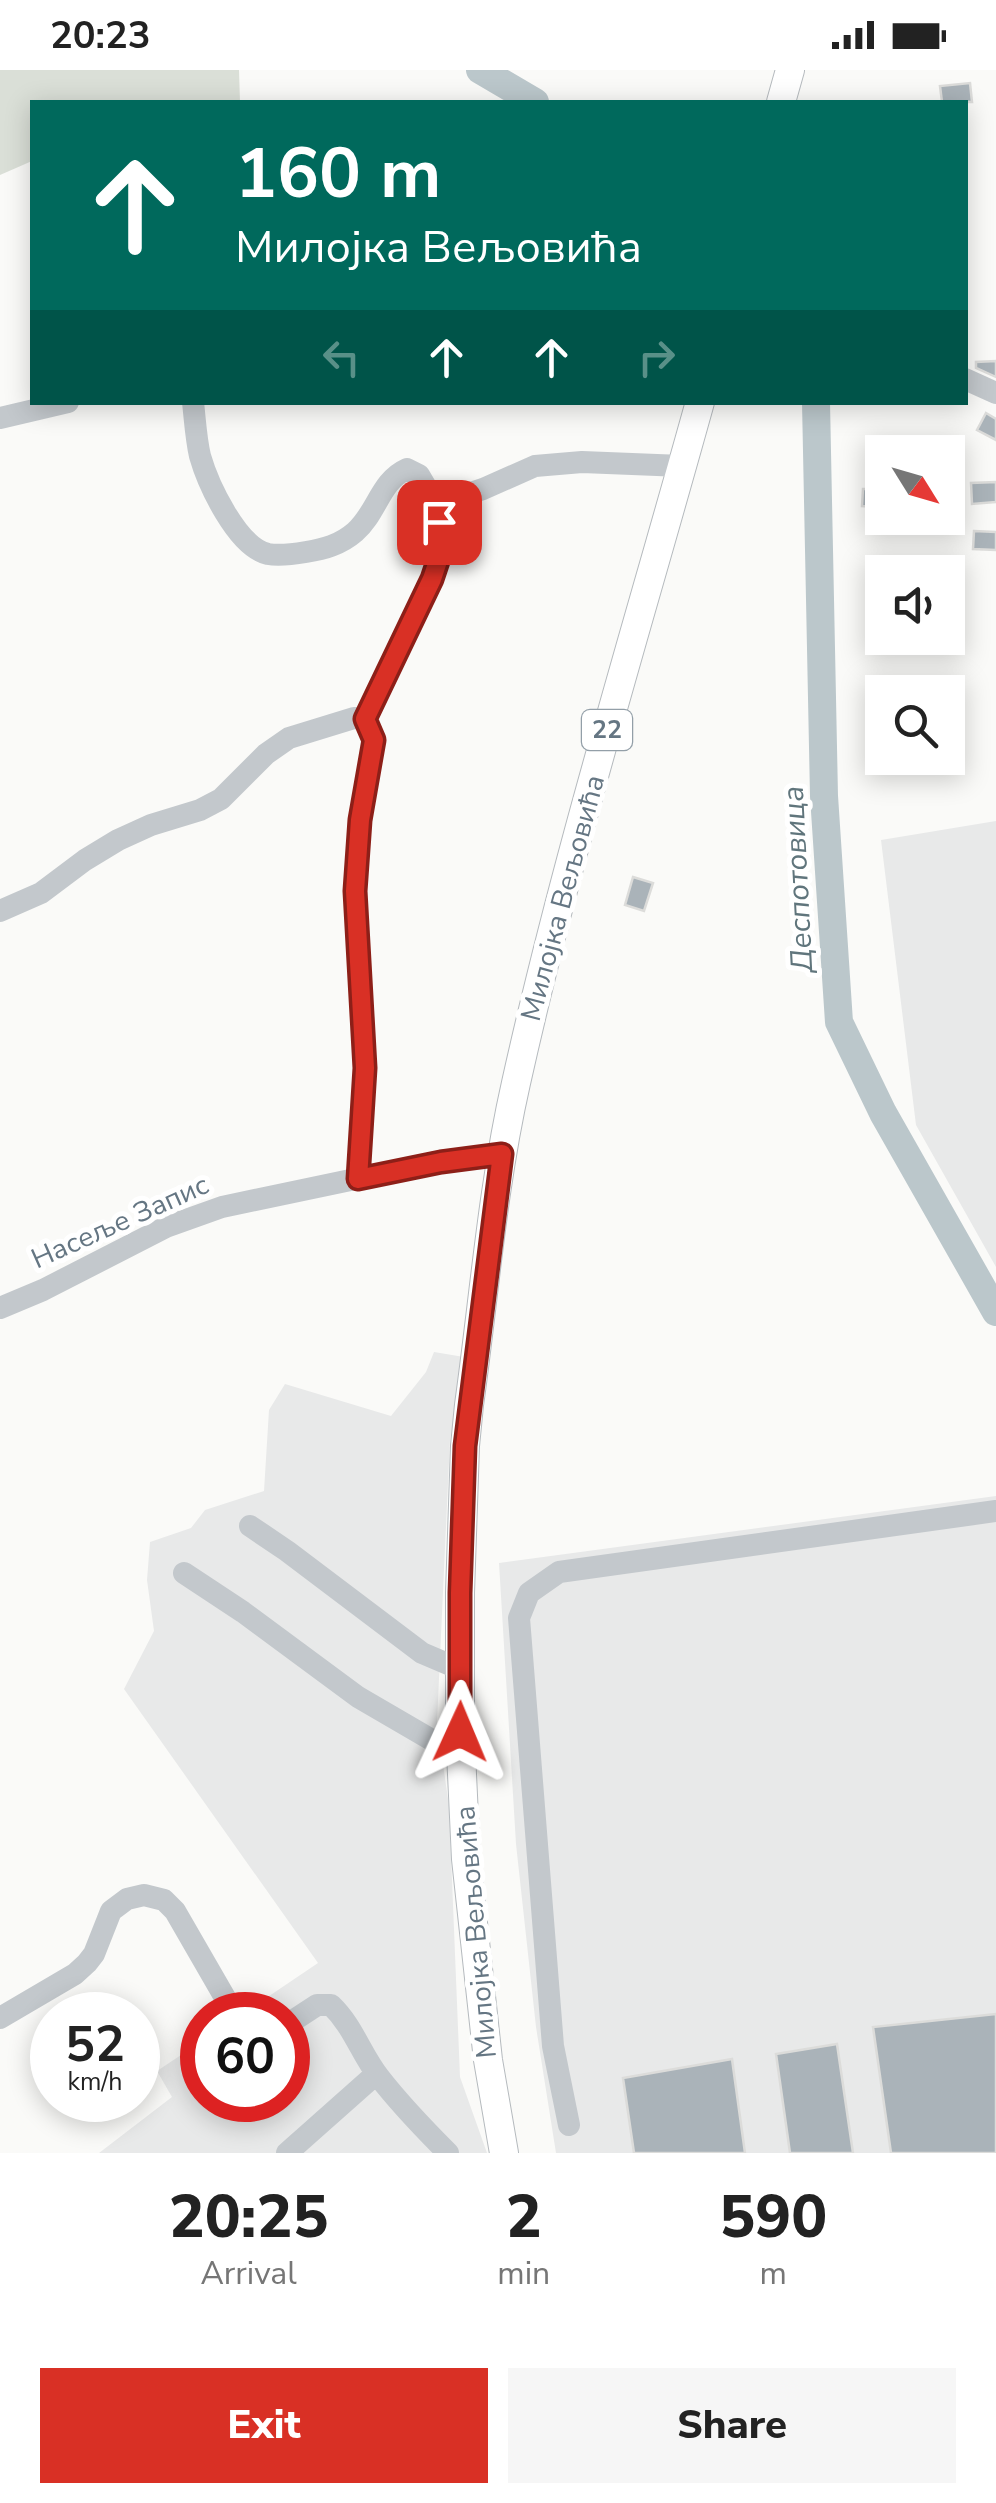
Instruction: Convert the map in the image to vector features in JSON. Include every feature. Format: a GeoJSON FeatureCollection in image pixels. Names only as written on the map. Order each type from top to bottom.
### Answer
{"type":"FeatureCollection","features":[{"type":"Feature","properties":{"kind":"main road"},"geometry":{"type":"LineString","coordinates":[[782,100],[790,70]]}},
{"type":"Feature","properties":{"kind":"main road","name":"Милојка Вељовића"},"geometry":{"type":"LineString","coordinates":[[504,2153],[474,1946],[461,1757],[460,1593],[469,1405],[502,1154],[521,1060],[620,682],[699,405]]}},
{"type":"Feature","properties":{"kind":"street"},"geometry":{"type":"LineString","coordinates":[[968,380],[996,393]]}},
{"type":"Feature","properties":{"kind":"street"},"geometry":{"type":"LineString","coordinates":[[0,418],[55,405]]}},
{"type":"Feature","properties":{"kind":"street"},"geometry":{"type":"LineString","coordinates":[[193,405],[200,455],[210,484],[240,535],[264,554],[292,555],[328,548],[354,533],[370,516],[387,483],[408,469],[419,475],[442,514]]}},
{"type":"Feature","properties":{"kind":"street"},"geometry":{"type":"LineString","coordinates":[[358,1179],[365,1068],[355,891],[360,820],[374,740],[365,719],[432,579],[439,558],[439,522],[444,508],[452,500],[535,466],[582,462],[682,466]]}},
{"type":"Feature","properties":{"kind":"street"},"geometry":{"type":"LineString","coordinates":[[0,911],[41,893],[118,840],[221,799],[266,754],[290,738],[354,718],[365,719]]}},
{"type":"Feature","properties":{"kind":"street","name":"Насеље Запис"},"geometry":{"type":"LineString","coordinates":[[0,1308],[166,1228],[222,1207],[441,1162],[502,1154]]}},
{"type":"Feature","properties":{"kind":"street"},"geometry":{"type":"LineString","coordinates":[[568,2125],[553,2046],[519,1618],[529,1593],[560,1572],[996,1511]]}},
{"type":"Feature","properties":{"kind":"street"},"geometry":{"type":"LineString","coordinates":[[250,1526],[422,1652],[462,1670]]}},
{"type":"Feature","properties":{"kind":"street"},"geometry":{"type":"LineString","coordinates":[[184,1573],[358,1696],[461,1757]]}},
{"type":"Feature","properties":{"kind":"street"},"geometry":{"type":"LineString","coordinates":[[0,2018],[88,1964],[110,1911],[144,1895],[164,1900],[175,1910],[222,1992]]}},
{"type":"Feature","properties":{"kind":"street"},"geometry":{"type":"LineString","coordinates":[[310,2009],[331,2005],[348,2025],[376,2074],[448,2153]]}},
{"type":"Feature","properties":{"kind":"street"},"geometry":{"type":"LineString","coordinates":[[287,2153],[376,2074]]}},
{"type":"Feature","properties":{"kind":"shaded area"},"geometry":{"type":"Polygon","coordinates":[[[0,70],[239,70],[240,100],[30,100],[30,162],[0,175],[0,70]]]}},
{"type":"Feature","properties":{"kind":"shaded area"},"geometry":{"type":"Polygon","coordinates":[[[996,821],[996,1267],[916,1125],[881,840],[996,821]]]}},
{"type":"Feature","properties":{"kind":"shaded area"},"geometry":{"type":"Polygon","coordinates":[[[434,1352],[464,1357],[450,1440],[437,1722],[449,1806],[460,2077],[487,2153],[99,2153],[139,2122],[160,2122],[160,2106],[172,2097],[160,2069],[180,2056],[180,2122],[310,2122],[310,1992],[275,1992],[318,1963],[124,1689],[154,1631],[147,1580],[150,1542],[191,1528],[205,1510],[264,1491],[269,1410],[285,1384],[391,1416],[426,1372],[434,1352]]]}},
{"type":"Feature","properties":{"kind":"shaded area"},"geometry":{"type":"Polygon","coordinates":[[[996,1496],[996,2153],[556,2153],[536,2027],[516,1844],[499,1563],[996,1496]]]}},
{"type":"Feature","properties":{"kind":"building"},"geometry":{"type":"Polygon","coordinates":[[[970,83],[972,102],[942,100],[940,86],[970,83]]]}},
{"type":"Feature","properties":{"kind":"building"},"geometry":{"type":"Polygon","coordinates":[[[996,361],[996,377],[976,368],[976,362],[996,361]]]}},
{"type":"Feature","properties":{"kind":"building"},"geometry":{"type":"Polygon","coordinates":[[[986,413],[996,419],[996,440],[977,430],[986,413]]]}},
{"type":"Feature","properties":{"kind":"building"},"geometry":{"type":"Polygon","coordinates":[[[996,482],[996,502],[972,504],[971,483],[996,482]]]}},
{"type":"Feature","properties":{"kind":"building"},"geometry":{"type":"Polygon","coordinates":[[[974,531],[996,532],[996,550],[973,549],[974,531]]]}},
{"type":"Feature","properties":{"kind":"building"},"geometry":{"type":"Polygon","coordinates":[[[633,877],[653,883],[644,911],[625,905],[633,877]]]}},
{"type":"Feature","properties":{"kind":"building"},"geometry":{"type":"Polygon","coordinates":[[[996,2014],[996,2153],[891,2153],[873,2027],[996,2014]]]}},
{"type":"Feature","properties":{"kind":"building"},"geometry":{"type":"Polygon","coordinates":[[[837,2044],[853,2153],[790,2153],[776,2054],[837,2044]]]}},
{"type":"Feature","properties":{"kind":"building"},"geometry":{"type":"Polygon","coordinates":[[[732,2059],[745,2153],[634,2153],[623,2078],[732,2059]]]}},
{"type":"Feature","properties":{"kind":"waterway","name":"Деспотовица"},"geometry":{"type":"LineString","coordinates":[[480,70],[532,100]]}},
{"type":"Feature","properties":{"kind":"waterway","name":"Деспотовица"},"geometry":{"type":"LineString","coordinates":[[816,405],[824,796],[839,1022],[883,1113],[996,1312]]}},
{"type":"Feature","properties":{"kind":"route"},"geometry":{"type":"LineString","coordinates":[[439,522],[439,558],[432,579],[365,719],[374,740],[360,820],[355,891],[365,1068],[358,1179],[502,1154],[465,1446],[460,1732]]}}]}
